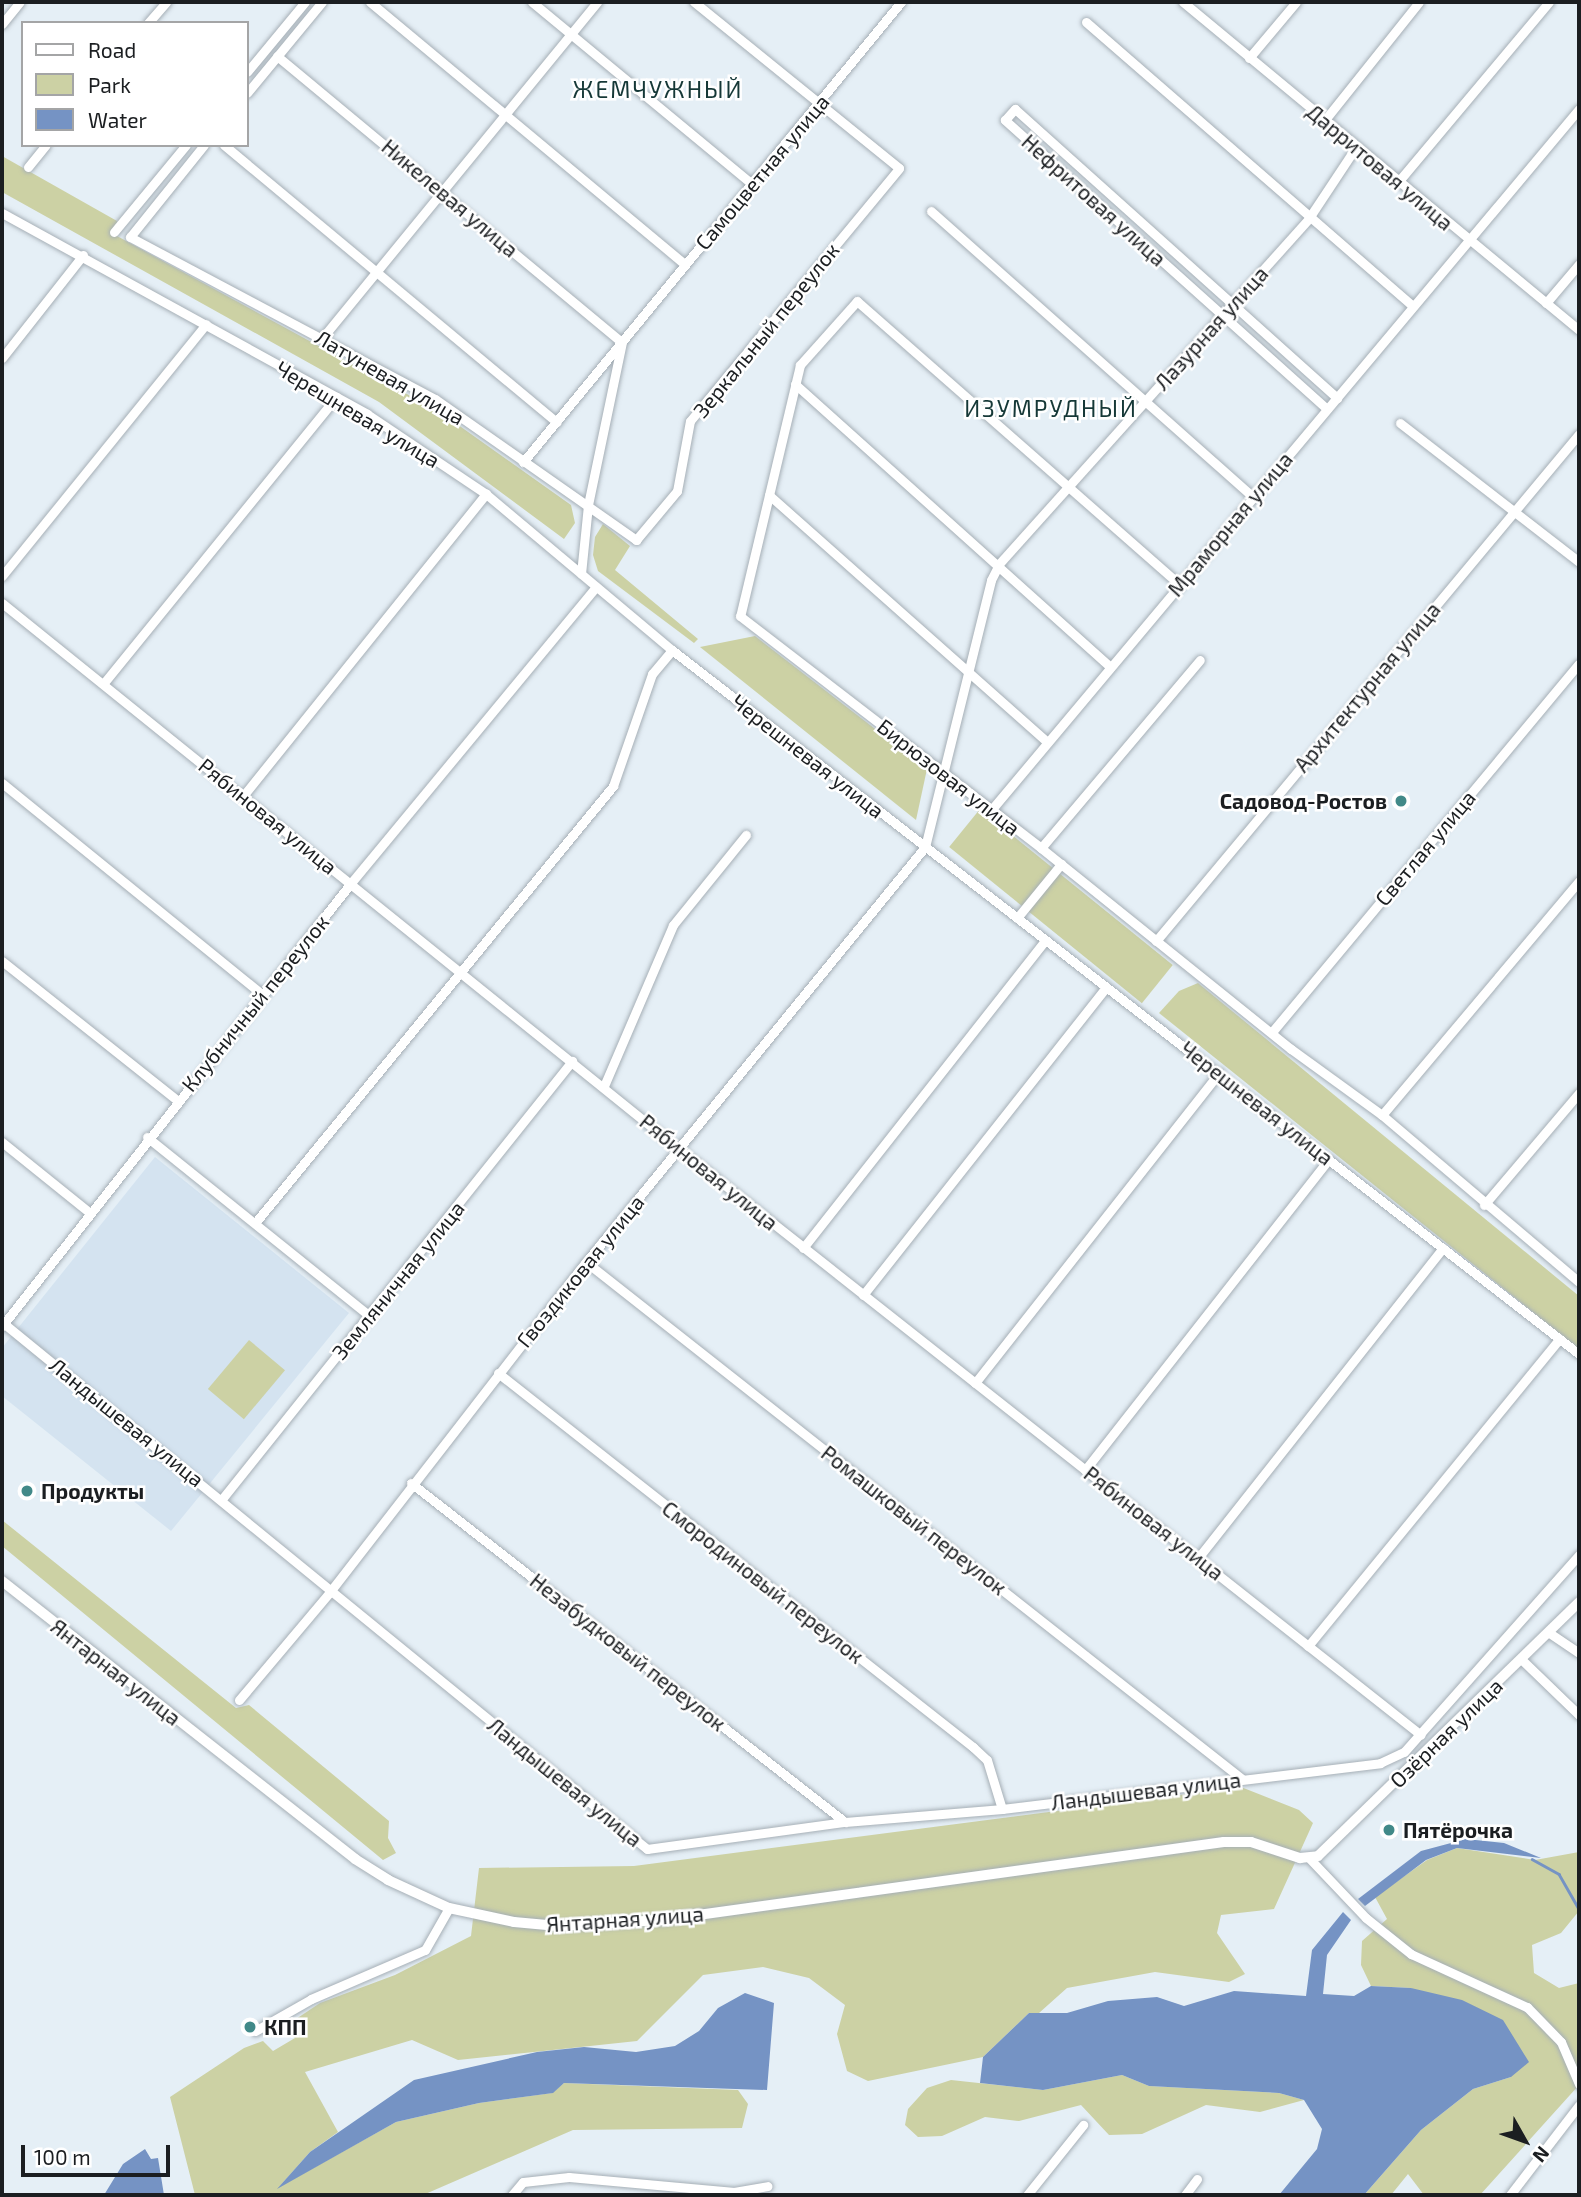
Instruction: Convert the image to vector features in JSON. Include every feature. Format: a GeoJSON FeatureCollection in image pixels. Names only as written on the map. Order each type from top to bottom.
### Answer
{"type":"FeatureCollection","features":[{"type":"Feature","properties":{"kind":"street"},"geometry":{"type":"LineString","coordinates":[[2,24],[20,2]]}},
{"type":"Feature","properties":{"kind":"street"},"geometry":{"type":"LineString","coordinates":[[150,21],[166,2]]}},
{"type":"Feature","properties":{"kind":"street"},"geometry":{"type":"LineString","coordinates":[[248,71],[305,2]]}},
{"type":"Feature","properties":{"kind":"street"},"geometry":{"type":"LineString","coordinates":[[248,92],[322,2]]}},
{"type":"Feature","properties":{"kind":"street"},"geometry":{"type":"LineString","coordinates":[[370,2],[685,264]]}},
{"type":"Feature","properties":{"kind":"street"},"geometry":{"type":"LineString","coordinates":[[532,2],[751,183]]}},
{"type":"Feature","properties":{"kind":"street"},"geometry":{"type":"LineString","coordinates":[[323,337],[597,2]]}},
{"type":"Feature","properties":{"kind":"street"},"geometry":{"type":"LineString","coordinates":[[694,2],[819,103]]}},
{"type":"Feature","properties":{"kind":"street","name":"Самоцветная улица"},"geometry":{"type":"LineString","coordinates":[[523,462],[901,2]]}},
{"type":"Feature","properties":{"kind":"street","name":"Дарритовая улица"},"geometry":{"type":"LineString","coordinates":[[1183,2],[1579,330]]}},
{"type":"Feature","properties":{"kind":"street"},"geometry":{"type":"LineString","coordinates":[[1249,58],[1296,2]]}},
{"type":"Feature","properties":{"kind":"street"},"geometry":{"type":"LineString","coordinates":[[1324,121],[1419,2]]}},
{"type":"Feature","properties":{"kind":"street"},"geometry":{"type":"LineString","coordinates":[[1398,182],[1549,2]]}},
{"type":"Feature","properties":{"kind":"street"},"geometry":{"type":"LineString","coordinates":[[1086,22],[1412,305]]}},
{"type":"Feature","properties":{"kind":"street","name":"Никелевая улица"},"geometry":{"type":"LineString","coordinates":[[277,56],[622,342]]}},
{"type":"Feature","properties":{"kind":"street","name":"Зеркальный переулок"},"geometry":{"type":"LineString","coordinates":[[636,540],[677,491],[690,421],[899,168],[819,103]]}},
{"type":"Feature","properties":{"kind":"street","name":"Нефритовая улица"},"geometry":{"type":"LineString","coordinates":[[1327,410],[1005,120],[1015,109],[1337,398]]}},
{"type":"Feature","properties":{"kind":"street","name":"Мраморная улица"},"geometry":{"type":"LineString","coordinates":[[992,809],[1046,741],[1579,109]]}},
{"type":"Feature","properties":{"kind":"street"},"geometry":{"type":"LineString","coordinates":[[28,167],[45,147]]}},
{"type":"Feature","properties":{"kind":"street"},"geometry":{"type":"LineString","coordinates":[[114,232],[184,147]]}},
{"type":"Feature","properties":{"kind":"street","name":"Латуневая улица"},"geometry":{"type":"LineString","coordinates":[[202,147],[130,237],[323,337],[435,399],[636,540]]}},
{"type":"Feature","properties":{"kind":"street"},"geometry":{"type":"LineString","coordinates":[[226,147],[557,422]]}},
{"type":"Feature","properties":{"kind":"street","name":"Лазурная улица"},"geometry":{"type":"LineString","coordinates":[[999,564],[1309,218],[1356,147]]}},
{"type":"Feature","properties":{"kind":"street"},"geometry":{"type":"LineString","coordinates":[[931,211],[1252,496]]}},
{"type":"Feature","properties":{"kind":"street","name":"Черешневая улица"},"geometry":{"type":"LineString","coordinates":[[2,213],[83,255],[336,397],[486,494],[672,650],[1579,1354]]}},
{"type":"Feature","properties":{"kind":"street"},"geometry":{"type":"LineString","coordinates":[[2,358],[83,255]]}},
{"type":"Feature","properties":{"kind":"street"},"geometry":{"type":"LineString","coordinates":[[1546,303],[1579,264]]}},
{"type":"Feature","properties":{"kind":"street"},"geometry":{"type":"LineString","coordinates":[[1046,741],[969,676],[769,495],[800,365],[857,301],[1180,585]]}},
{"type":"Feature","properties":{"kind":"street"},"geometry":{"type":"LineString","coordinates":[[2,576],[206,324]]}},
{"type":"Feature","properties":{"kind":"street","name":"Самоцветная улица"},"geometry":{"type":"LineString","coordinates":[[581,574],[588,505],[622,342]]}},
{"type":"Feature","properties":{"kind":"street"},"geometry":{"type":"LineString","coordinates":[[795,384],[1110,666]]}},
{"type":"Feature","properties":{"kind":"street"},"geometry":{"type":"LineString","coordinates":[[103,684],[336,397]]}},
{"type":"Feature","properties":{"kind":"street"},"geometry":{"type":"LineString","coordinates":[[1400,422],[1579,562]]}},
{"type":"Feature","properties":{"kind":"street","name":"Архитектурная улица"},"geometry":{"type":"LineString","coordinates":[[1156,941],[1579,434]]}},
{"type":"Feature","properties":{"kind":"street"},"geometry":{"type":"LineString","coordinates":[[243,796],[486,494]]}},
{"type":"Feature","properties":{"kind":"street","name":"Бирюзовая улица"},"geometry":{"type":"LineString","coordinates":[[769,495],[740,616],[942,770],[1272,1032],[1382,1115],[1484,1205],[1579,1282]]}},
{"type":"Feature","properties":{"kind":"street"},"geometry":{"type":"LineString","coordinates":[[925,846],[942,770],[969,676],[990,580],[999,564]]}},
{"type":"Feature","properties":{"kind":"street","name":"Клубничный переулок"},"geometry":{"type":"LineString","coordinates":[[2,1324],[147,1137],[351,883],[596,587]]}},
{"type":"Feature","properties":{"kind":"street","name":"Рябиновая улица"},"geometry":{"type":"LineString","coordinates":[[2,603],[863,1296],[1421,1735]]}},
{"type":"Feature","properties":{"kind":"street"},"geometry":{"type":"LineString","coordinates":[[255,1223],[613,786],[652,674],[672,650]]}},
{"type":"Feature","properties":{"kind":"street"},"geometry":{"type":"LineString","coordinates":[[1041,848],[1200,660]]}},
{"type":"Feature","properties":{"kind":"street","name":"Светлая улица"},"geometry":{"type":"LineString","coordinates":[[1272,1032],[1579,664]]}},
{"type":"Feature","properties":{"kind":"street"},"geometry":{"type":"LineString","coordinates":[[2,783],[262,994]]}},
{"type":"Feature","properties":{"kind":"street"},"geometry":{"type":"LineString","coordinates":[[604,1086],[673,925],[746,835]]}},
{"type":"Feature","properties":{"kind":"street","name":"Гвоздиковая улица"},"geometry":{"type":"LineString","coordinates":[[239,1700],[329,1593],[411,1483],[586,1262],[925,846]]}},
{"type":"Feature","properties":{"kind":"street"},"geometry":{"type":"LineString","coordinates":[[1017,918],[1061,863]]}},
{"type":"Feature","properties":{"kind":"street"},"geometry":{"type":"LineString","coordinates":[[1382,1115],[1579,881]]}},
{"type":"Feature","properties":{"kind":"street"},"geometry":{"type":"LineString","coordinates":[[803,1248],[1045,940]]}},
{"type":"Feature","properties":{"kind":"street"},"geometry":{"type":"LineString","coordinates":[[2,961],[177,1100]]}},
{"type":"Feature","properties":{"kind":"street"},"geometry":{"type":"LineString","coordinates":[[863,1296],[1106,987]]}},
{"type":"Feature","properties":{"kind":"street","name":"Земляничная улица"},"geometry":{"type":"LineString","coordinates":[[222,1499],[572,1061]]}},
{"type":"Feature","properties":{"kind":"street"},"geometry":{"type":"LineString","coordinates":[[975,1383],[1219,1073]]}},
{"type":"Feature","properties":{"kind":"street"},"geometry":{"type":"LineString","coordinates":[[1484,1205],[1579,1093]]}},
{"type":"Feature","properties":{"kind":"street"},"geometry":{"type":"LineString","coordinates":[[147,1137],[370,1316]]}},
{"type":"Feature","properties":{"kind":"street"},"geometry":{"type":"LineString","coordinates":[[2,1142],[90,1213]]}},
{"type":"Feature","properties":{"kind":"street"},"geometry":{"type":"LineString","coordinates":[[1085,1470],[1329,1159]]}},
{"type":"Feature","properties":{"kind":"street"},"geometry":{"type":"LineString","coordinates":[[1198,1558],[1443,1248]]}},
{"type":"Feature","properties":{"kind":"street","name":"Ромашковый переулок"},"geometry":{"type":"LineString","coordinates":[[586,1262],[1242,1779]]}},
{"type":"Feature","properties":{"kind":"street","name":"Ландышевая улица"},"geometry":{"type":"LineString","coordinates":[[2,1324],[222,1499],[329,1593],[647,1849],[845,1822],[1002,1809],[1380,1763],[1404,1752],[1421,1735],[1579,1555]]}},
{"type":"Feature","properties":{"kind":"street"},"geometry":{"type":"LineString","coordinates":[[1308,1646],[1559,1339]]}},
{"type":"Feature","properties":{"kind":"street","name":"Смородиновый переулок"},"geometry":{"type":"LineString","coordinates":[[498,1373],[973,1747],[987,1760],[1002,1809]]}},
{"type":"Feature","properties":{"kind":"street","name":"Незабудковый переулок"},"geometry":{"type":"LineString","coordinates":[[411,1483],[845,1822]]}},
{"type":"Feature","properties":{"kind":"street","name":"Янтарная улица"},"geometry":{"type":"LineString","coordinates":[[2,1581],[355,1859],[449,1908],[558,1926],[662,1920],[1224,1842],[1251,1842],[1310,1858]]}},
{"type":"Feature","properties":{"kind":"street","name":"Озёрная улица"},"geometry":{"type":"LineString","coordinates":[[1310,1858],[1325,1851],[1579,1602]]}},
{"type":"Feature","properties":{"kind":"street"},"geometry":{"type":"LineString","coordinates":[[1548,1632],[1579,1653]]}},
{"type":"Feature","properties":{"kind":"street"},"geometry":{"type":"LineString","coordinates":[[1521,1659],[1579,1715]]}},
{"type":"Feature","properties":{"kind":"street"},"geometry":{"type":"LineString","coordinates":[[1310,1858],[1366,1917],[1411,1954],[1527,2007],[1561,2042],[1579,2084]]}},
{"type":"Feature","properties":{"kind":"street"},"geometry":{"type":"LineString","coordinates":[[255,2031],[311,1999],[425,1950],[449,1908]]}},
{"type":"Feature","properties":{"kind":"street"},"geometry":{"type":"LineString","coordinates":[[1510,2195],[1579,2105]]}},
{"type":"Feature","properties":{"kind":"street"},"geometry":{"type":"LineString","coordinates":[[1027,2195],[1083,2125]]}},
{"type":"Feature","properties":{"kind":"street"},"geometry":{"type":"LineString","coordinates":[[512,2195],[523,2182],[569,2177],[734,2192],[767,2186],[759,2195]]}},
{"type":"Feature","properties":{"kind":"street"},"geometry":{"type":"LineString","coordinates":[[1185,2195],[1197,2179]]}},
{"type":"Feature","properties":{"kind":"street"},"geometry":{"type":"LineString","coordinates":[[636,2195],[644,2185]]}},
{"type":"Feature","properties":{"kind":"shaded area"},"geometry":{"type":"Polygon","coordinates":[[[155,1157],[349,1313],[171,1531],[2,1396],[2,1348],[155,1157]]]}},
{"type":"Feature","properties":{"kind":"green space"},"geometry":{"type":"Polygon","coordinates":[[[2,156],[117,221],[117,236],[440,412],[571,505],[575,523],[564,539],[379,402],[2,192],[2,156]]]}},
{"type":"Feature","properties":{"kind":"green space"},"geometry":{"type":"Polygon","coordinates":[[[603,524],[630,546],[615,570],[698,639],[694,643],[598,571],[593,555],[595,537],[603,524]]]}},
{"type":"Feature","properties":{"kind":"green space"},"geometry":{"type":"Polygon","coordinates":[[[755,636],[927,769],[916,820],[700,647],[755,636]]]}},
{"type":"Feature","properties":{"kind":"green space"},"geometry":{"type":"Polygon","coordinates":[[[980,809],[1173,965],[1142,1003],[949,847],[980,809]]]}},
{"type":"Feature","properties":{"kind":"green space"},"geometry":{"type":"Polygon","coordinates":[[[1198,983],[1579,1296],[1579,1349],[1159,1013],[1179,991],[1198,983]]]}},
{"type":"Feature","properties":{"kind":"green space"},"geometry":{"type":"Polygon","coordinates":[[[249,1340],[285,1370],[244,1419],[208,1389],[249,1340]]]}},
{"type":"Feature","properties":{"kind":"green space"},"geometry":{"type":"Polygon","coordinates":[[[2,1520],[236,1708],[249,1705],[389,1821],[388,1838],[396,1853],[383,1860],[2,1546],[2,1520]]]}},
{"type":"Feature","properties":{"kind":"green space"},"geometry":{"type":"Polygon","coordinates":[[[1241,1787],[1299,1810],[1313,1823],[1274,1909],[1221,1915],[1217,1933],[1245,1974],[1229,1982],[1155,1972],[1067,1988],[1039,2013],[1029,2013],[983,2057],[868,2081],[847,2071],[837,2034],[845,2005],[809,1978],[763,1967],[703,1975],[637,2041],[458,2060],[412,2040],[305,2072],[338,2132],[310,2152],[279,2187],[396,2122],[479,2103],[552,2093],[564,2083],[738,2090],[748,2104],[742,2128],[573,2130],[423,2195],[195,2195],[170,2097],[244,2048],[263,2041],[273,2051],[295,2038],[284,2027],[320,2003],[395,1975],[471,1936],[479,1868],[634,1866],[1241,1787]]]}},
{"type":"Feature","properties":{"kind":"green space"},"geometry":{"type":"Polygon","coordinates":[[[1457,1848],[1535,1860],[1579,1852],[1579,1911],[1561,1933],[1532,1945],[1534,1973],[1559,1988],[1579,1983],[1579,2085],[1480,2195],[1424,2195],[1408,2174],[1391,2195],[1364,2195],[1421,2130],[1473,2089],[1511,2077],[1411,1988],[1371,1986],[1361,1965],[1362,1941],[1387,1919],[1375,1897],[1427,1860],[1457,1848]]]}},
{"type":"Feature","properties":{"kind":"green space"},"geometry":{"type":"Polygon","coordinates":[[[1122,2075],[1149,2086],[1279,2093],[1304,2100],[1260,2112],[1206,2105],[1142,2134],[1109,2135],[1081,2105],[1019,2121],[985,2117],[942,2136],[918,2137],[905,2125],[908,2109],[927,2088],[951,2080],[1043,2090],[1122,2075]]]}},
{"type":"Feature","properties":{"kind":"water"},"geometry":{"type":"Polygon","coordinates":[[[1466,1839],[1504,1843],[1541,1858],[1457,1848],[1426,1860],[1365,1906],[1358,1899],[1421,1851],[1466,1839]]]}},
{"type":"Feature","properties":{"kind":"water"},"geometry":{"type":"Polygon","coordinates":[[[1343,1912],[1351,1920],[1327,1955],[1323,1994],[1354,1996],[1371,1986],[1411,1988],[1462,2000],[1503,2020],[1529,2062],[1511,2077],[1473,2089],[1421,2130],[1364,2195],[1279,2195],[1317,2149],[1322,2129],[1304,2100],[1279,2093],[1149,2086],[1122,2075],[1043,2090],[980,2083],[983,2057],[1029,2013],[1067,2013],[1108,2001],[1157,1997],[1184,2006],[1234,1991],[1306,1996],[1312,1950],[1343,1912]]]}},
{"type":"Feature","properties":{"kind":"water"},"geometry":{"type":"Polygon","coordinates":[[[745,1993],[774,2003],[767,2090],[564,2083],[553,2093],[479,2103],[396,2122],[277,2189],[310,2152],[414,2080],[537,2052],[584,2047],[636,2052],[675,2046],[699,2031],[718,2008],[745,1993]]]}},
{"type":"Feature","properties":{"kind":"water"},"geometry":{"type":"Polygon","coordinates":[[[145,2149],[151,2159],[158,2158],[164,2195],[104,2195],[123,2164],[145,2149]]]}},
{"type":"Feature","properties":{"kind":"waterway"},"geometry":{"type":"LineString","coordinates":[[1532,1859],[1559,1874],[1579,1909]]}},
{"type":"Feature","properties":{"kind":"place","name":"Садовод-Ростов"},"geometry":{"type":"Point","coordinates":[1401,801]}},
{"type":"Feature","properties":{"kind":"place","name":"Продукты"},"geometry":{"type":"Point","coordinates":[27,1491]}},
{"type":"Feature","properties":{"kind":"place","name":"Пятёрочка"},"geometry":{"type":"Point","coordinates":[1389,1830]}},
{"type":"Feature","properties":{"kind":"place","name":"КПП"},"geometry":{"type":"Point","coordinates":[250,2027]}},
{"type":"Feature","properties":{"kind":"district","name":"ЖЕМЧУЖНЫЙ"},"geometry":{"type":"Point","coordinates":[658,89]}},
{"type":"Feature","properties":{"kind":"district","name":"ИЗУМРУДНЫЙ"},"geometry":{"type":"Point","coordinates":[1051,408]}}]}
